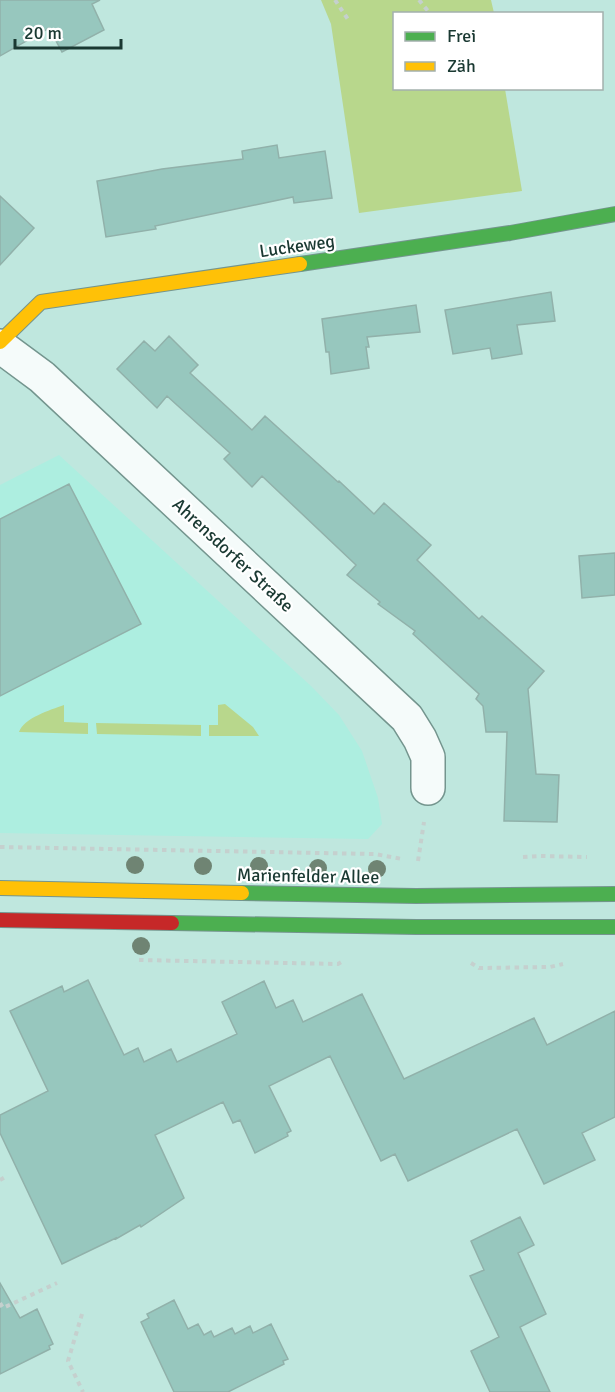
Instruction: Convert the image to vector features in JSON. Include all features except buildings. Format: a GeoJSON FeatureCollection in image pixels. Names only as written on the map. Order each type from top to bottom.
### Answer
{"type":"FeatureCollection","features":[{"type":"Feature","properties":{"kind":"main road","name":"Luckeweg"},"geometry":{"type":"LineString","coordinates":[[0,344],[41,302],[510,233],[615,214]]}},
{"type":"Feature","properties":{"kind":"main road","name":"Marienfelder Allee"},"geometry":{"type":"LineString","coordinates":[[0,888],[416,896],[615,894]]}},
{"type":"Feature","properties":{"kind":"main road"},"geometry":{"type":"LineString","coordinates":[[0,920],[416,927],[615,927]]}},
{"type":"Feature","properties":{"kind":"street","name":"Ahrensdorfer Straße"},"geometry":{"type":"LineString","coordinates":[[0,344],[42,377],[407,718],[428,757],[428,788]]}},
{"type":"Feature","properties":{"kind":"path"},"geometry":{"type":"LineString","coordinates":[[335,0],[349,21]]}},
{"type":"Feature","properties":{"kind":"path"},"geometry":{"type":"LineString","coordinates":[[419,0],[428,11]]}},
{"type":"Feature","properties":{"kind":"path"},"geometry":{"type":"LineString","coordinates":[[0,847],[375,854],[418,861]]}},
{"type":"Feature","properties":{"kind":"path"},"geometry":{"type":"LineString","coordinates":[[139,960],[338,964]]}},
{"type":"Feature","properties":{"kind":"path"},"geometry":{"type":"LineString","coordinates":[[0,1303],[3,1308],[57,1283]]}},
{"type":"Feature","properties":{"kind":"path"},"geometry":{"type":"LineString","coordinates":[[82,1314],[68,1361],[83,1392]]}},
{"type":"Feature","properties":{"kind":"shaded area"},"geometry":{"type":"Polygon","coordinates":[[[59,455],[311,686],[339,715],[362,751],[378,798],[382,824],[368,839],[0,833],[0,485],[59,455]]]}},
{"type":"Feature","properties":{"kind":"green space"},"geometry":{"type":"Polygon","coordinates":[[[321,0],[491,0],[494,12],[393,12],[393,90],[505,90],[522,191],[359,213],[331,24],[321,0]]]}},
{"type":"Feature","properties":{"kind":"green space"},"geometry":{"type":"Polygon","coordinates":[[[225,704],[253,727],[259,736],[209,736],[209,725],[218,725],[218,705],[225,704]]]}},
{"type":"Feature","properties":{"kind":"green space"},"geometry":{"type":"Polygon","coordinates":[[[64,705],[64,722],[88,723],[88,734],[19,732],[32,719],[64,705]]]}},
{"type":"Feature","properties":{"kind":"green space"},"geometry":{"type":"Polygon","coordinates":[[[96,723],[201,725],[201,736],[97,734],[96,723]]]}},
{"type":"Feature","properties":{"kind":"traffic: fast"},"geometry":{"type":"LineString","coordinates":[[300,264],[510,233],[615,214]]}},
{"type":"Feature","properties":{"kind":"traffic: fast"},"geometry":{"type":"LineString","coordinates":[[242,893],[416,896],[615,894]]}},
{"type":"Feature","properties":{"kind":"traffic: fast"},"geometry":{"type":"LineString","coordinates":[[172,923],[615,927]]}},
{"type":"Feature","properties":{"kind":"traffic: slow"},"geometry":{"type":"LineString","coordinates":[[0,342],[41,302],[300,264]]}},
{"type":"Feature","properties":{"kind":"traffic: slow"},"geometry":{"type":"LineString","coordinates":[[0,888],[242,893]]}},
{"type":"Feature","properties":{"kind":"traffic: jam"},"geometry":{"type":"LineString","coordinates":[[0,920],[172,923]]}}]}
